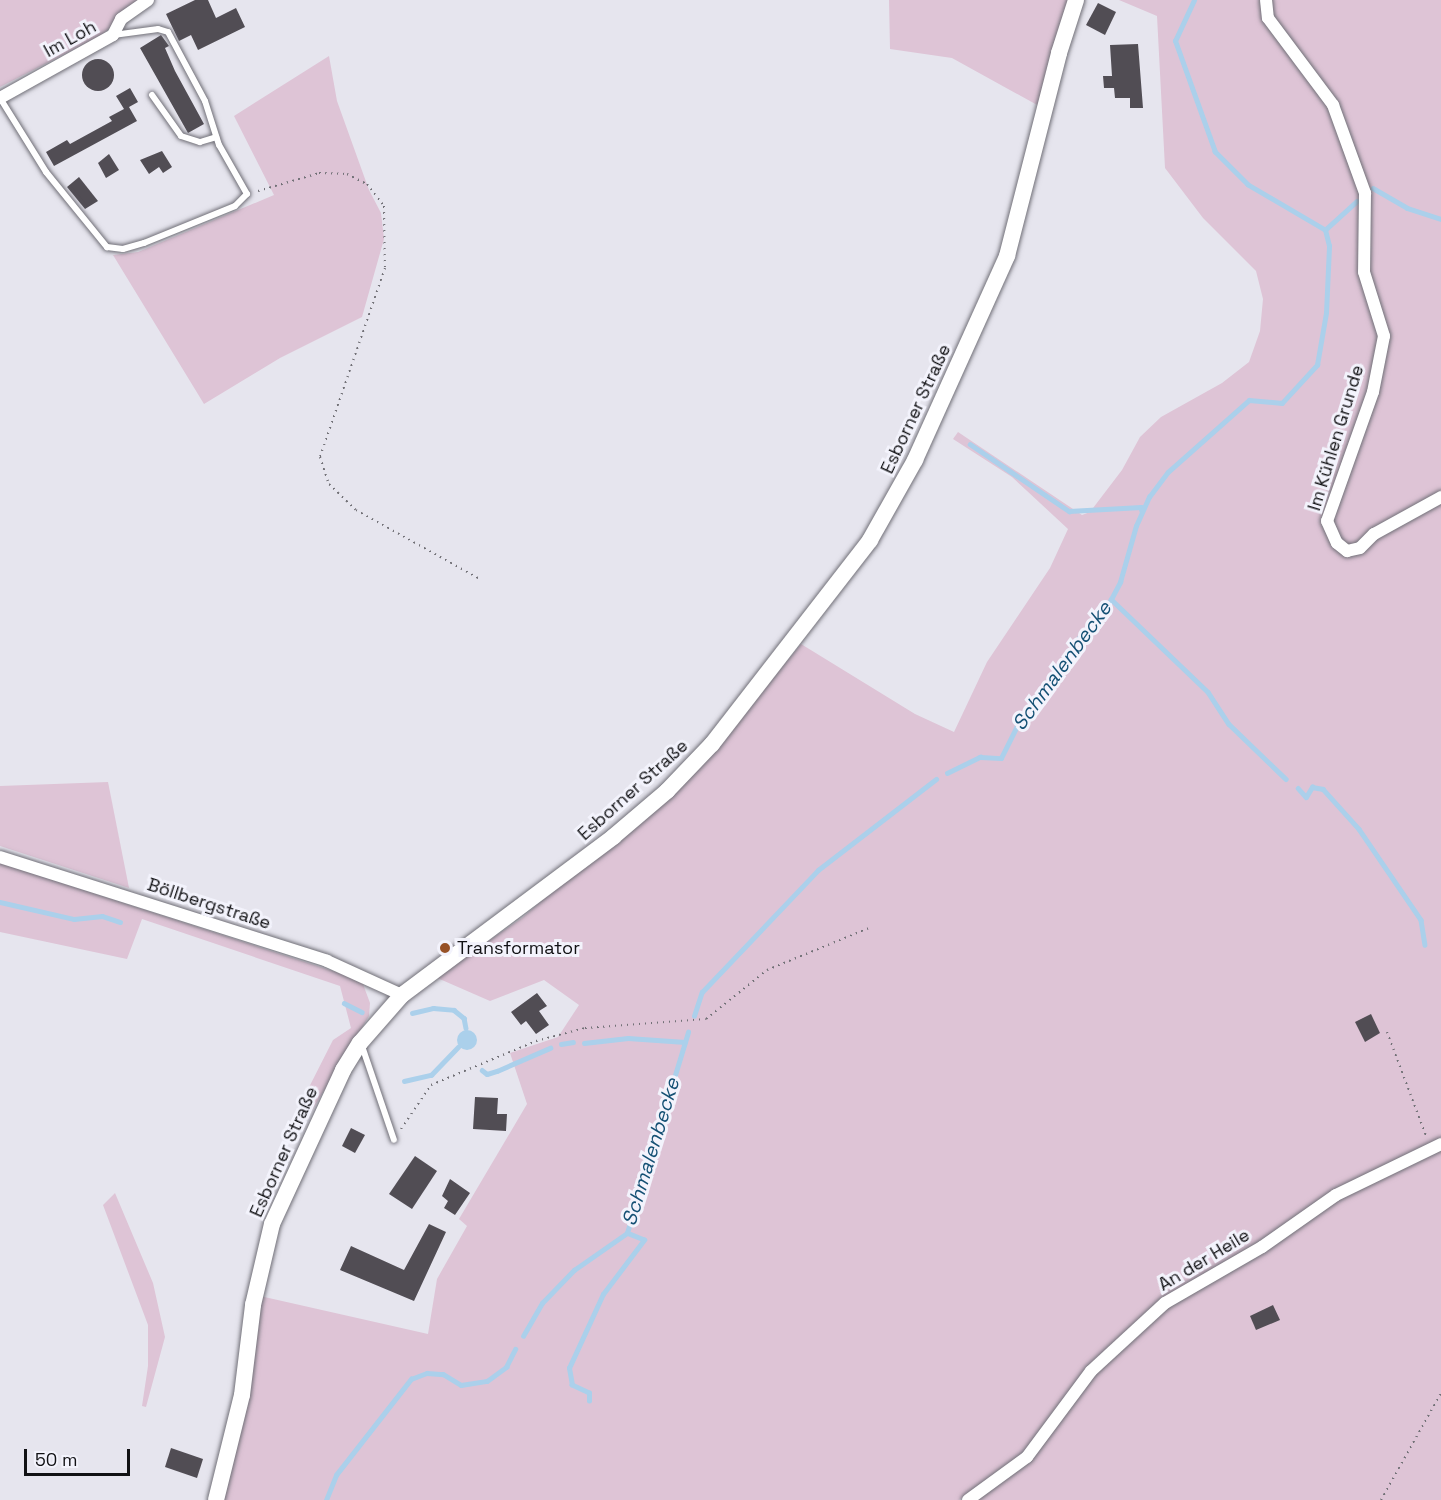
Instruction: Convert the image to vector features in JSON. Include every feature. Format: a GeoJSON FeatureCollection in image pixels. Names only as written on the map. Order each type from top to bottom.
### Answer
{"type":"FeatureCollection","features":[{"type":"Feature","properties":{"kind":"main road","name":"Esborner Straße"},"geometry":{"type":"LineString","coordinates":[[216,1500],[242,1395],[253,1305],[272,1224],[322,1111],[360,1043],[402,995],[614,837],[667,790],[712,744],[870,540],[915,460],[1007,256],[1059,53],[1076,0]]}},
{"type":"Feature","properties":{"kind":"street","name":"Im Loh"},"geometry":{"type":"LineString","coordinates":[[0,98],[113,35],[121,19],[148,0]]}},
{"type":"Feature","properties":{"kind":"street","name":"Im Kühlen Grunde"},"geometry":{"type":"LineString","coordinates":[[1266,0],[1268,18],[1333,105],[1365,193],[1364,272],[1384,336],[1373,392],[1327,521],[1337,543],[1347,551],[1360,548],[1374,534],[1441,497]]}},
{"type":"Feature","properties":{"kind":"street","name":"Böllbergstraße"},"geometry":{"type":"LineString","coordinates":[[0,857],[327,961],[402,995]]}},
{"type":"Feature","properties":{"kind":"street","name":"An der Heile"},"geometry":{"type":"LineString","coordinates":[[968,1500],[1027,1457],[1091,1371],[1165,1303],[1262,1248],[1336,1195],[1436,1146]]}},
{"type":"Feature","properties":{"kind":"lane"},"geometry":{"type":"LineString","coordinates":[[0,98],[53,182],[107,247],[123,249],[215,217],[247,194],[216,137],[205,101],[168,32],[158,29],[113,35]]}},
{"type":"Feature","properties":{"kind":"lane"},"geometry":{"type":"LineString","coordinates":[[152,95],[181,136],[200,142],[216,137]]}},
{"type":"Feature","properties":{"kind":"lane"},"geometry":{"type":"LineString","coordinates":[[360,1043],[394,1140]]}},
{"type":"Feature","properties":{"kind":"path"},"geometry":{"type":"LineString","coordinates":[[247,194],[319,173],[347,174],[367,184],[384,206],[388,234],[385,268],[320,457],[329,484],[356,510],[480,579]]}},
{"type":"Feature","properties":{"kind":"path"},"geometry":{"type":"LineString","coordinates":[[394,1140],[431,1084],[536,1041],[585,1028],[706,1019],[767,970],[869,928]]}},
{"type":"Feature","properties":{"kind":"path"},"geometry":{"type":"LineString","coordinates":[[1386,1032],[1436,1146]]}},
{"type":"Feature","properties":{"kind":"path"},"geometry":{"type":"LineString","coordinates":[[1381,1500],[1441,1393]]}},
{"type":"Feature","properties":{"kind":"shaded area"},"geometry":{"type":"Polygon","coordinates":[[[0,0],[140,0],[102,35],[0,87],[0,0]]]}},
{"type":"Feature","properties":{"kind":"shaded area"},"geometry":{"type":"Polygon","coordinates":[[[889,0],[1068,0],[1039,106],[952,58],[890,49],[889,0]]]}},
{"type":"Feature","properties":{"kind":"shaded area"},"geometry":{"type":"Polygon","coordinates":[[[1119,0],[1441,0],[1441,1500],[977,1500],[1020,1459],[959,1500],[222,1500],[260,1296],[428,1334],[437,1279],[467,1226],[459,1219],[527,1104],[510,1053],[558,1037],[579,1005],[544,980],[490,1001],[435,977],[522,918],[716,748],[801,644],[915,714],[954,732],[987,662],[1050,568],[1068,529],[1012,477],[953,439],[958,432],[1082,515],[1090,512],[1122,470],[1140,437],[1161,417],[1222,383],[1249,362],[1260,331],[1263,299],[1256,271],[1203,218],[1165,168],[1157,16],[1119,0]]]}},
{"type":"Feature","properties":{"kind":"shaded area"},"geometry":{"type":"Polygon","coordinates":[[[329,56],[337,101],[369,190],[381,213],[384,239],[362,317],[280,358],[204,404],[113,255],[138,252],[274,195],[234,116],[329,56]]]}},
{"type":"Feature","properties":{"kind":"shaded area"},"geometry":{"type":"Polygon","coordinates":[[[108,782],[129,888],[0,846],[0,786],[108,782]]]}},
{"type":"Feature","properties":{"kind":"shaded area"},"geometry":{"type":"Polygon","coordinates":[[[0,863],[342,974],[363,984],[370,1003],[369,1016],[310,1114],[302,1101],[333,1040],[351,1028],[340,986],[142,919],[127,959],[0,932],[0,863]]]}},
{"type":"Feature","properties":{"kind":"shaded area"},"geometry":{"type":"Polygon","coordinates":[[[115,1193],[153,1283],[165,1337],[146,1407],[142,1406],[148,1366],[148,1325],[103,1205],[115,1193]]]}},
{"type":"Feature","properties":{"kind":"water"},"geometry":{"type":"Polygon","coordinates":[[[467,1030],[474,1033],[477,1040],[474,1047],[467,1050],[460,1047],[457,1040],[460,1033],[467,1030]]]}},
{"type":"Feature","properties":{"kind":"building"},"geometry":{"type":"Polygon","coordinates":[[[195,0],[208,0],[216,18],[236,8],[245,27],[198,50],[191,35],[179,41],[166,14],[195,0]]]}},
{"type":"Feature","properties":{"kind":"building"},"geometry":{"type":"Polygon","coordinates":[[[1098,3],[1116,12],[1105,35],[1086,25],[1098,3]]]}},
{"type":"Feature","properties":{"kind":"building"},"geometry":{"type":"Polygon","coordinates":[[[161,35],[169,46],[165,48],[175,71],[204,124],[188,133],[140,48],[161,35]]]}},
{"type":"Feature","properties":{"kind":"building"},"geometry":{"type":"Polygon","coordinates":[[[1138,44],[1143,108],[1130,108],[1130,98],[1115,98],[1114,88],[1104,88],[1103,76],[1112,76],[1110,45],[1138,44]]]}},
{"type":"Feature","properties":{"kind":"building"},"geometry":{"type":"Polygon","coordinates":[[[98,59],[109,64],[114,75],[109,86],[98,91],[87,86],[82,75],[87,64],[98,59]]]}},
{"type":"Feature","properties":{"kind":"building"},"geometry":{"type":"Polygon","coordinates":[[[130,88],[138,102],[129,107],[137,121],[54,166],[46,152],[67,140],[70,144],[112,121],[109,117],[124,109],[116,96],[130,88]]]}},
{"type":"Feature","properties":{"kind":"building"},"geometry":{"type":"Polygon","coordinates":[[[162,151],[172,167],[163,173],[159,167],[149,174],[140,160],[162,151]]]}},
{"type":"Feature","properties":{"kind":"building"},"geometry":{"type":"Polygon","coordinates":[[[109,154],[119,170],[106,178],[98,163],[109,154]]]}},
{"type":"Feature","properties":{"kind":"building"},"geometry":{"type":"Polygon","coordinates":[[[79,177],[98,201],[85,209],[67,187],[79,177]]]}},
{"type":"Feature","properties":{"kind":"building"},"geometry":{"type":"Polygon","coordinates":[[[537,993],[547,1006],[539,1011],[549,1025],[536,1034],[526,1021],[521,1025],[511,1012],[537,993]]]}},
{"type":"Feature","properties":{"kind":"building"},"geometry":{"type":"Polygon","coordinates":[[[1371,1014],[1380,1033],[1365,1042],[1355,1022],[1371,1014]]]}},
{"type":"Feature","properties":{"kind":"building"},"geometry":{"type":"Polygon","coordinates":[[[475,1097],[498,1098],[497,1114],[507,1114],[506,1131],[473,1129],[475,1097]]]}},
{"type":"Feature","properties":{"kind":"building"},"geometry":{"type":"Polygon","coordinates":[[[351,1128],[365,1135],[355,1153],[342,1146],[351,1128]]]}},
{"type":"Feature","properties":{"kind":"building"},"geometry":{"type":"Polygon","coordinates":[[[415,1156],[437,1171],[412,1209],[389,1194],[415,1156]]]}},
{"type":"Feature","properties":{"kind":"building"},"geometry":{"type":"Polygon","coordinates":[[[450,1179],[470,1193],[455,1215],[444,1208],[448,1201],[442,1196],[450,1179]]]}},
{"type":"Feature","properties":{"kind":"building"},"geometry":{"type":"Polygon","coordinates":[[[429,1224],[446,1232],[414,1301],[340,1270],[351,1246],[404,1270],[429,1224]]]}},
{"type":"Feature","properties":{"kind":"building"},"geometry":{"type":"Polygon","coordinates":[[[1273,1305],[1280,1320],[1256,1330],[1250,1316],[1273,1305]]]}},
{"type":"Feature","properties":{"kind":"building"},"geometry":{"type":"Polygon","coordinates":[[[171,1448],[203,1459],[197,1478],[165,1467],[171,1448]]]}},
{"type":"Feature","properties":{"kind":"waterway","name":"Schmalenbecke"},"geometry":{"type":"LineString","coordinates":[[947,773],[980,757],[1001,758],[1022,716],[1053,684],[1079,638],[1109,603],[1120,582],[1136,526],[1149,497],[1168,472],[1249,400],[1282,403],[1317,365],[1326,313],[1329,246],[1325,230],[1248,185],[1215,152],[1175,41],[1194,0]]}},
{"type":"Feature","properties":{"kind":"waterway"},"geometry":{"type":"LineString","coordinates":[[1373,188],[1407,208],[1441,219]]}},
{"type":"Feature","properties":{"kind":"waterway"},"geometry":{"type":"LineString","coordinates":[[1325,230],[1357,201]]}},
{"type":"Feature","properties":{"kind":"waterway"},"geometry":{"type":"LineString","coordinates":[[970,444],[1069,511],[1141,507],[1142,511]]}},
{"type":"Feature","properties":{"kind":"waterway"},"geometry":{"type":"LineString","coordinates":[[1111,599],[1208,692],[1229,724],[1286,779]]}},
{"type":"Feature","properties":{"kind":"waterway","name":"Schmalenbecke"},"geometry":{"type":"LineString","coordinates":[[694,1016],[702,992],[818,870],[936,779]]}},
{"type":"Feature","properties":{"kind":"waterway"},"geometry":{"type":"LineString","coordinates":[[1298,788],[1306,797],[1312,787],[1323,789],[1359,829],[1421,920],[1425,945]]}},
{"type":"Feature","properties":{"kind":"waterway"},"geometry":{"type":"LineString","coordinates":[[0,902],[74,919],[102,916],[120,922]]}},
{"type":"Feature","properties":{"kind":"waterway"},"geometry":{"type":"LineString","coordinates":[[344,1003],[362,1012]]}},
{"type":"Feature","properties":{"kind":"waterway"},"geometry":{"type":"LineString","coordinates":[[412,1013],[433,1008],[454,1010],[464,1018],[466,1028]]}},
{"type":"Feature","properties":{"kind":"waterway","name":"Schmalenbecke"},"geometry":{"type":"LineString","coordinates":[[523,1336],[542,1303],[574,1270],[627,1233],[688,1032]]}},
{"type":"Feature","properties":{"kind":"waterway"},"geometry":{"type":"LineString","coordinates":[[584,1043],[628,1038],[685,1042]]}},
{"type":"Feature","properties":{"kind":"waterway"},"geometry":{"type":"LineString","coordinates":[[561,1044],[573,1042]]}},
{"type":"Feature","properties":{"kind":"waterway"},"geometry":{"type":"LineString","coordinates":[[404,1081],[431,1075],[458,1047]]}},
{"type":"Feature","properties":{"kind":"waterway"},"geometry":{"type":"LineString","coordinates":[[482,1070],[487,1074],[497,1071],[550,1048]]}},
{"type":"Feature","properties":{"kind":"waterway"},"geometry":{"type":"LineString","coordinates":[[589,1401],[589,1393],[572,1385],[569,1368],[603,1294],[644,1240],[627,1233]]}},
{"type":"Feature","properties":{"kind":"waterway","name":"Schmalenbecke"},"geometry":{"type":"LineString","coordinates":[[326,1500],[336,1475],[411,1379],[427,1373],[443,1374],[461,1385],[487,1381],[506,1367],[515,1349]]}},
{"type":"Feature","properties":{"kind":"place","name":"Transformator"},"geometry":{"type":"Point","coordinates":[445,948]}}]}
